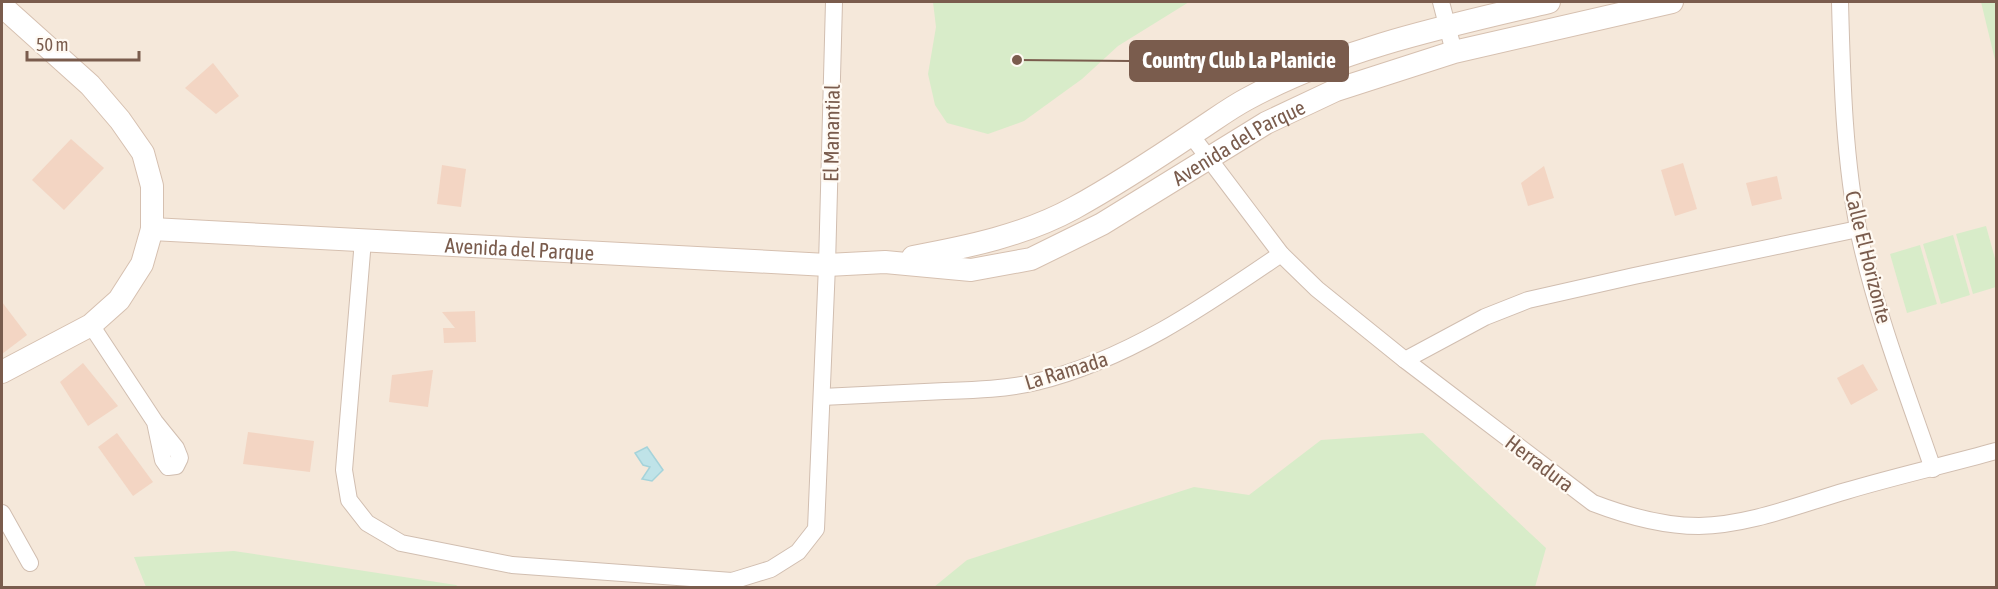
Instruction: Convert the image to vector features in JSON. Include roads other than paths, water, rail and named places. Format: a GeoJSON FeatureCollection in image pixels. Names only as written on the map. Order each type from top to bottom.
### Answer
{"type":"FeatureCollection","features":[{"type":"Feature","properties":{"kind":"street","name":"El Manantial"},"geometry":{"type":"LineString","coordinates":[[363,240],[344,470],[349,500],[367,523],[401,543],[512,566],[732,581],[771,569],[798,552],[816,529],[827,265],[834,2]]}},
{"type":"Feature","properties":{"kind":"street"},"geometry":{"type":"LineString","coordinates":[[1441,2],[1454,52]]}},
{"type":"Feature","properties":{"kind":"street","name":"Avenida del Parque"},"geometry":{"type":"LineString","coordinates":[[152,229],[827,265],[885,262],[958,249],[1032,226],[1072,209],[1246,99],[1299,74],[1366,49],[1447,26],[1549,2]]}},
{"type":"Feature","properties":{"kind":"street","name":"Avenida del Parque"},"geometry":{"type":"LineString","coordinates":[[885,262],[971,270],[1031,259],[1102,224],[1266,123],[1313,99],[1360,81],[1454,52],[1672,2]]}},
{"type":"Feature","properties":{"kind":"street","name":"Calle El Horizonte"},"geometry":{"type":"LineString","coordinates":[[1840,2],[1846,141],[1858,229],[1879,308],[1933,469]]}},
{"type":"Feature","properties":{"kind":"street"},"geometry":{"type":"LineString","coordinates":[[2,6],[90,85],[120,120],[143,153],[153,186],[152,229],[142,264],[119,300],[91,325],[2,372]]}},
{"type":"Feature","properties":{"kind":"street","name":"Herradura"},"geometry":{"type":"LineString","coordinates":[[1191,135],[1281,254],[1317,289],[1405,360],[1593,503],[1627,516],[1663,522],[1698,526],[1734,523],[1879,481],[1996,451]]}},
{"type":"Feature","properties":{"kind":"street"},"geometry":{"type":"LineString","coordinates":[[1405,360],[1485,317],[1528,300],[1858,229]]}},
{"type":"Feature","properties":{"kind":"street","name":"La Ramada"},"geometry":{"type":"LineString","coordinates":[[822,397],[988,389],[1035,383],[1077,370],[1120,352],[1195,312],[1281,254]]}},
{"type":"Feature","properties":{"kind":"street"},"geometry":{"type":"LineString","coordinates":[[91,325],[155,422]]}},
{"type":"Feature","properties":{"kind":"street"},"geometry":{"type":"LineString","coordinates":[[2,513],[30,563]]}},
{"type":"Feature","properties":{"kind":"water"},"geometry":{"type":"Polygon","coordinates":[[[647,447],[663,470],[652,481],[642,479],[650,467],[643,465],[635,453],[647,447]]]}},
{"type":"Feature","properties":{"kind":"place","name":"Country Club La Planicie"},"geometry":{"type":"Point","coordinates":[1017,60]}}]}
